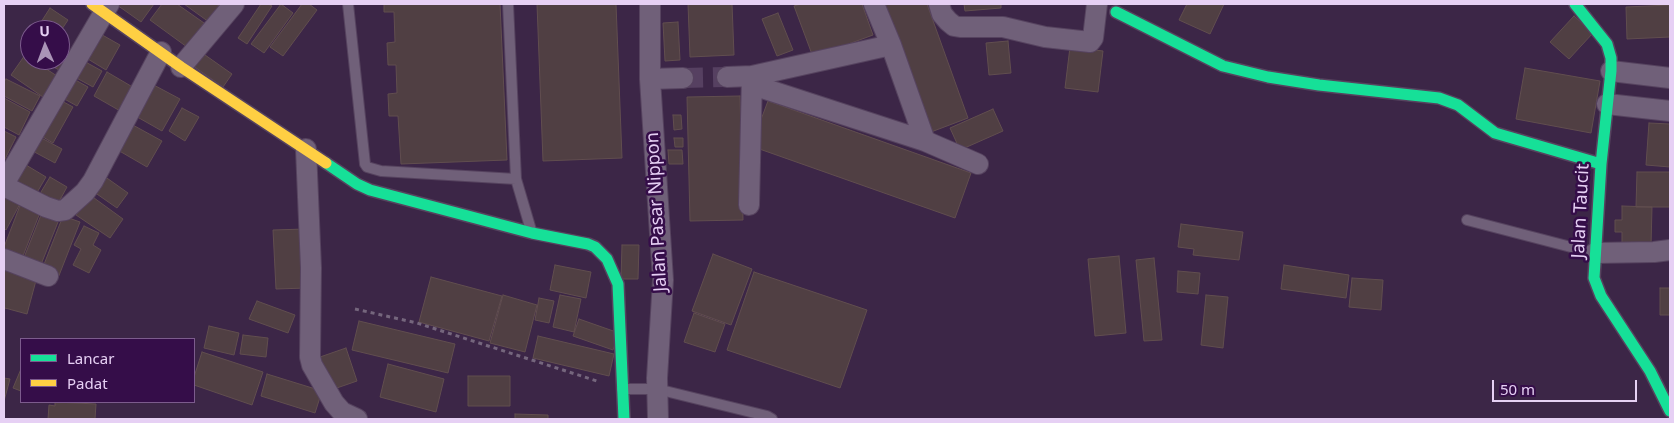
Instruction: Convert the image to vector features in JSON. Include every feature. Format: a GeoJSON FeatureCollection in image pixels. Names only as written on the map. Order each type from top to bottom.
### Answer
{"type":"FeatureCollection","features":[{"type":"Feature","properties":{"kind":"street"},"geometry":{"type":"LineString","coordinates":[[181,67],[234,4]]}},
{"type":"Feature","properties":{"kind":"street","name":"Jalan Pasar Nippon"},"geometry":{"type":"LineString","coordinates":[[650,4],[650,79],[663,280],[656,378],[658,419]]}},
{"type":"Feature","properties":{"kind":"street"},"geometry":{"type":"LineString","coordinates":[[874,4],[892,45],[925,141]]}},
{"type":"Feature","properties":{"kind":"street"},"geometry":{"type":"LineString","coordinates":[[939,4],[942,14],[954,26],[1011,28],[1045,37],[1090,42],[1093,38],[1097,4]]}},
{"type":"Feature","properties":{"kind":"street","name":"Jalan Taucit"},"geometry":{"type":"LineString","coordinates":[[1575,4],[1607,44],[1611,58],[1601,164],[1594,278],[1601,296],[1650,371],[1670,411]]}},
{"type":"Feature","properties":{"kind":"street"},"geometry":{"type":"LineString","coordinates":[[161,52],[93,181],[85,192],[65,210],[58,211],[46,207],[4,185],[102,7],[181,67],[306,148],[357,184],[370,190],[532,233],[588,244],[600,251],[614,274],[618,290],[624,419]]}},
{"type":"Feature","properties":{"kind":"street"},"geometry":{"type":"LineString","coordinates":[[1116,12],[1223,66],[1268,77],[1319,85],[1439,98],[1458,105],[1495,133],[1601,164]]}},
{"type":"Feature","properties":{"kind":"street"},"geometry":{"type":"LineString","coordinates":[[752,81],[892,45]]}},
{"type":"Feature","properties":{"kind":"street"},"geometry":{"type":"LineString","coordinates":[[1611,71],[1670,78]]}},
{"type":"Feature","properties":{"kind":"street"},"geometry":{"type":"LineString","coordinates":[[728,77],[752,81],[925,141],[978,164]]}},
{"type":"Feature","properties":{"kind":"street"},"geometry":{"type":"LineString","coordinates":[[650,79],[683,78]]}},
{"type":"Feature","properties":{"kind":"street"},"geometry":{"type":"LineString","coordinates":[[749,205],[752,81]]}},
{"type":"Feature","properties":{"kind":"street"},"geometry":{"type":"LineString","coordinates":[[1607,104],[1670,111]]}},
{"type":"Feature","properties":{"kind":"street"},"geometry":{"type":"LineString","coordinates":[[306,148],[311,268],[310,357],[312,365],[334,403],[342,412],[357,419]]}},
{"type":"Feature","properties":{"kind":"street"},"geometry":{"type":"LineString","coordinates":[[1595,253],[1670,250]]}},
{"type":"Feature","properties":{"kind":"street"},"geometry":{"type":"LineString","coordinates":[[4,259],[48,276]]}},
{"type":"Feature","properties":{"kind":"lane"},"geometry":{"type":"LineString","coordinates":[[348,4],[365,164],[367,167],[381,171],[516,179]]}},
{"type":"Feature","properties":{"kind":"lane"},"geometry":{"type":"LineString","coordinates":[[508,4],[516,179],[532,233]]}},
{"type":"Feature","properties":{"kind":"lane"},"geometry":{"type":"LineString","coordinates":[[1467,220],[1595,253]]}},
{"type":"Feature","properties":{"kind":"lane"},"geometry":{"type":"LineString","coordinates":[[622,389],[657,389],[767,416],[772,419]]}},
{"type":"Feature","properties":{"kind":"path"},"geometry":{"type":"LineString","coordinates":[[355,309],[417,323],[622,389]]}},
{"type":"Feature","properties":{"kind":"building"},"geometry":{"type":"Polygon","coordinates":[[[118,4],[154,4],[141,22],[118,4]]]}},
{"type":"Feature","properties":{"kind":"building"},"geometry":{"type":"Polygon","coordinates":[[[162,4],[177,4],[204,23],[187,47],[150,20],[162,4]]]}},
{"type":"Feature","properties":{"kind":"building"},"geometry":{"type":"Polygon","coordinates":[[[184,4],[216,4],[221,7],[209,22],[184,4]]]}},
{"type":"Feature","properties":{"kind":"building"},"geometry":{"type":"Polygon","coordinates":[[[261,4],[272,6],[247,44],[238,38],[261,4]]]}},
{"type":"Feature","properties":{"kind":"building"},"geometry":{"type":"Polygon","coordinates":[[[281,4],[293,13],[264,53],[251,44],[281,4]]]}},
{"type":"Feature","properties":{"kind":"building"},"geometry":{"type":"Polygon","coordinates":[[[302,4],[309,4],[317,10],[283,56],[270,47],[302,4]]]}},
{"type":"Feature","properties":{"kind":"building"},"geometry":{"type":"Polygon","coordinates":[[[384,4],[500,4],[507,160],[401,164],[398,116],[389,116],[388,94],[397,93],[396,65],[388,65],[387,43],[395,42],[394,12],[384,12],[384,4]]]}},
{"type":"Feature","properties":{"kind":"building"},"geometry":{"type":"Polygon","coordinates":[[[537,4],[616,4],[622,158],[543,161],[537,4]]]}},
{"type":"Feature","properties":{"kind":"building"},"geometry":{"type":"Polygon","coordinates":[[[688,4],[732,4],[734,55],[690,57],[688,4]]]}},
{"type":"Feature","properties":{"kind":"building"},"geometry":{"type":"Polygon","coordinates":[[[801,4],[862,4],[873,35],[813,57],[794,6],[801,4]]]}},
{"type":"Feature","properties":{"kind":"building"},"geometry":{"type":"Polygon","coordinates":[[[885,4],[927,4],[968,118],[931,132],[885,4]]]}},
{"type":"Feature","properties":{"kind":"building"},"geometry":{"type":"Polygon","coordinates":[[[964,4],[1001,4],[1001,8],[965,11],[964,4]]]}},
{"type":"Feature","properties":{"kind":"building"},"geometry":{"type":"Polygon","coordinates":[[[1187,4],[1224,4],[1210,34],[1179,20],[1187,4]]]}},
{"type":"Feature","properties":{"kind":"building"},"geometry":{"type":"Polygon","coordinates":[[[1670,5],[1670,37],[1627,39],[1626,7],[1670,5]]]}},
{"type":"Feature","properties":{"kind":"building"},"geometry":{"type":"Polygon","coordinates":[[[50,8],[68,20],[42,20],[50,8]]]}},
{"type":"Feature","properties":{"kind":"building"},"geometry":{"type":"Polygon","coordinates":[[[778,13],[793,50],[777,56],[762,19],[778,13]]]}},
{"type":"Feature","properties":{"kind":"building"},"geometry":{"type":"Polygon","coordinates":[[[1574,16],[1593,33],[1569,59],[1550,42],[1574,16]]]}},
{"type":"Feature","properties":{"kind":"building"},"geometry":{"type":"Polygon","coordinates":[[[678,22],[680,60],[665,61],[663,23],[678,22]]]}},
{"type":"Feature","properties":{"kind":"building"},"geometry":{"type":"Polygon","coordinates":[[[97,32],[120,45],[106,70],[83,56],[97,32]]]}},
{"type":"Feature","properties":{"kind":"building"},"geometry":{"type":"Polygon","coordinates":[[[1008,41],[1011,73],[989,75],[986,43],[1008,41]]]}},
{"type":"Feature","properties":{"kind":"building"},"geometry":{"type":"Polygon","coordinates":[[[1070,47],[1103,51],[1098,92],[1065,88],[1070,47]]]}},
{"type":"Feature","properties":{"kind":"building"},"geometry":{"type":"Polygon","coordinates":[[[198,50],[232,74],[223,87],[189,63],[198,50]]]}},
{"type":"Feature","properties":{"kind":"building"},"geometry":{"type":"Polygon","coordinates":[[[80,59],[102,71],[93,87],[71,75],[80,59]]]}},
{"type":"Feature","properties":{"kind":"building"},"geometry":{"type":"Polygon","coordinates":[[[20,62],[20,70],[48,70],[57,76],[43,97],[11,75],[20,62]]]}},
{"type":"Feature","properties":{"kind":"building"},"geometry":{"type":"Polygon","coordinates":[[[1525,68],[1600,81],[1591,133],[1516,119],[1525,68]]]}},
{"type":"Feature","properties":{"kind":"building"},"geometry":{"type":"Polygon","coordinates":[[[107,72],[136,89],[122,112],[94,96],[107,72]]]}},
{"type":"Feature","properties":{"kind":"building"},"geometry":{"type":"Polygon","coordinates":[[[70,77],[88,87],[77,106],[59,96],[70,77]]]}},
{"type":"Feature","properties":{"kind":"building"},"geometry":{"type":"Polygon","coordinates":[[[6,79],[40,96],[32,111],[4,96],[4,82],[6,79]]]}},
{"type":"Feature","properties":{"kind":"building"},"geometry":{"type":"Polygon","coordinates":[[[150,83],[180,99],[162,131],[132,114],[150,83]]]}},
{"type":"Feature","properties":{"kind":"building"},"geometry":{"type":"Polygon","coordinates":[[[740,96],[743,220],[690,221],[687,97],[740,96]]]}},
{"type":"Feature","properties":{"kind":"building"},"geometry":{"type":"Polygon","coordinates":[[[4,98],[30,112],[19,135],[4,127],[4,98]]]}},
{"type":"Feature","properties":{"kind":"building"},"geometry":{"type":"Polygon","coordinates":[[[58,99],[73,107],[53,143],[38,134],[58,99]]]}},
{"type":"Feature","properties":{"kind":"building"},"geometry":{"type":"Polygon","coordinates":[[[768,101],[971,173],[955,218],[751,146],[768,101]]]}},
{"type":"Feature","properties":{"kind":"building"},"geometry":{"type":"Polygon","coordinates":[[[182,108],[199,117],[185,141],[169,131],[182,108]]]}},
{"type":"Feature","properties":{"kind":"building"},"geometry":{"type":"Polygon","coordinates":[[[993,109],[1003,131],[960,150],[950,128],[993,109]]]}},
{"type":"Feature","properties":{"kind":"building"},"geometry":{"type":"Polygon","coordinates":[[[673,115],[681,115],[682,129],[674,130],[673,115]]]}},
{"type":"Feature","properties":{"kind":"building"},"geometry":{"type":"Polygon","coordinates":[[[1649,123],[1670,124],[1670,167],[1646,165],[1649,123]]]}},
{"type":"Feature","properties":{"kind":"building"},"geometry":{"type":"Polygon","coordinates":[[[131,124],[162,141],[147,167],[116,149],[131,124]]]}},
{"type":"Feature","properties":{"kind":"building"},"geometry":{"type":"Polygon","coordinates":[[[4,131],[16,137],[4,161],[4,131]]]}},
{"type":"Feature","properties":{"kind":"building"},"geometry":{"type":"Polygon","coordinates":[[[34,134],[62,149],[55,163],[27,148],[34,134]]]}},
{"type":"Feature","properties":{"kind":"building"},"geometry":{"type":"Polygon","coordinates":[[[674,138],[683,138],[683,147],[675,147],[674,138]]]}},
{"type":"Feature","properties":{"kind":"building"},"geometry":{"type":"Polygon","coordinates":[[[668,150],[682,150],[683,164],[669,164],[668,150]]]}},
{"type":"Feature","properties":{"kind":"building"},"geometry":{"type":"Polygon","coordinates":[[[21,162],[46,177],[35,196],[9,182],[21,162]]]}},
{"type":"Feature","properties":{"kind":"building"},"geometry":{"type":"Polygon","coordinates":[[[1637,172],[1670,172],[1670,207],[1636,207],[1637,172]]]}},
{"type":"Feature","properties":{"kind":"building"},"geometry":{"type":"Polygon","coordinates":[[[104,176],[128,193],[117,208],[94,192],[104,176]]]}},
{"type":"Feature","properties":{"kind":"building"},"geometry":{"type":"Polygon","coordinates":[[[50,177],[67,187],[56,207],[38,197],[50,177]]]}},
{"type":"Feature","properties":{"kind":"building"},"geometry":{"type":"Polygon","coordinates":[[[6,192],[22,200],[6,230],[4,228],[4,197],[6,192]]]}},
{"type":"Feature","properties":{"kind":"building"},"geometry":{"type":"Polygon","coordinates":[[[90,195],[123,219],[110,238],[76,215],[90,195]]]}},
{"type":"Feature","properties":{"kind":"building"},"geometry":{"type":"Polygon","coordinates":[[[21,203],[41,210],[21,261],[4,254],[4,247],[21,203]]]}},
{"type":"Feature","properties":{"kind":"building"},"geometry":{"type":"Polygon","coordinates":[[[1622,206],[1652,207],[1651,246],[1622,245],[1622,232],[1615,232],[1615,220],[1622,220],[1622,206]]]}},
{"type":"Feature","properties":{"kind":"building"},"geometry":{"type":"Polygon","coordinates":[[[43,210],[60,217],[40,267],[23,260],[43,210]]]}},
{"type":"Feature","properties":{"kind":"building"},"geometry":{"type":"Polygon","coordinates":[[[63,216],[80,222],[58,278],[41,272],[63,216]]]}},
{"type":"Feature","properties":{"kind":"building"},"geometry":{"type":"Polygon","coordinates":[[[1181,224],[1243,232],[1239,260],[1193,255],[1194,249],[1178,247],[1181,224]]]}},
{"type":"Feature","properties":{"kind":"building"},"geometry":{"type":"Polygon","coordinates":[[[84,226],[99,233],[93,245],[101,250],[89,273],[73,265],[81,249],[74,245],[84,226]]]}},
{"type":"Feature","properties":{"kind":"building"},"geometry":{"type":"Polygon","coordinates":[[[305,229],[307,288],[276,289],[273,230],[305,229]]]}},
{"type":"Feature","properties":{"kind":"building"},"geometry":{"type":"Polygon","coordinates":[[[622,245],[639,245],[638,279],[621,279],[622,245]]]}},
{"type":"Feature","properties":{"kind":"building"},"geometry":{"type":"Polygon","coordinates":[[[713,254],[752,269],[731,325],[692,311],[713,254]]]}},
{"type":"Feature","properties":{"kind":"building"},"geometry":{"type":"Polygon","coordinates":[[[1119,256],[1126,333],[1095,336],[1088,259],[1119,256]]]}},
{"type":"Feature","properties":{"kind":"building"},"geometry":{"type":"Polygon","coordinates":[[[1154,258],[1162,340],[1144,341],[1136,260],[1154,258]]]}},
{"type":"Feature","properties":{"kind":"building"},"geometry":{"type":"Polygon","coordinates":[[[4,264],[38,273],[27,314],[5,308],[4,312],[4,264]]]}},
{"type":"Feature","properties":{"kind":"building"},"geometry":{"type":"Polygon","coordinates":[[[555,265],[591,272],[586,298],[550,290],[555,265]]]}},
{"type":"Feature","properties":{"kind":"building"},"geometry":{"type":"Polygon","coordinates":[[[1284,265],[1349,275],[1346,298],[1281,289],[1284,265]]]}},
{"type":"Feature","properties":{"kind":"building"},"geometry":{"type":"Polygon","coordinates":[[[1178,271],[1200,273],[1198,294],[1177,292],[1178,271]]]}},
{"type":"Feature","properties":{"kind":"building"},"geometry":{"type":"Polygon","coordinates":[[[754,272],[867,310],[840,388],[727,350],[754,272]]]}},
{"type":"Feature","properties":{"kind":"building"},"geometry":{"type":"Polygon","coordinates":[[[431,277],[502,296],[489,341],[419,322],[431,277]]]}},
{"type":"Feature","properties":{"kind":"building"},"geometry":{"type":"Polygon","coordinates":[[[1352,278],[1383,280],[1381,310],[1349,307],[1352,278]]]}},
{"type":"Feature","properties":{"kind":"building"},"geometry":{"type":"Polygon","coordinates":[[[1660,288],[1670,288],[1670,315],[1660,315],[1660,288]]]}},
{"type":"Feature","properties":{"kind":"building"},"geometry":{"type":"Polygon","coordinates":[[[503,295],[537,305],[525,352],[490,343],[503,295]]]}},
{"type":"Feature","properties":{"kind":"building"},"geometry":{"type":"Polygon","coordinates":[[[560,295],[581,299],[574,332],[553,327],[560,295]]]}},
{"type":"Feature","properties":{"kind":"building"},"geometry":{"type":"Polygon","coordinates":[[[1206,295],[1228,297],[1223,348],[1201,345],[1206,295]]]}},
{"type":"Feature","properties":{"kind":"building"},"geometry":{"type":"Polygon","coordinates":[[[539,298],[554,301],[549,323],[535,320],[539,298]]]}},
{"type":"Feature","properties":{"kind":"building"},"geometry":{"type":"Polygon","coordinates":[[[257,301],[295,315],[288,333],[249,319],[257,301]]]}},
{"type":"Feature","properties":{"kind":"building"},"geometry":{"type":"Polygon","coordinates":[[[694,313],[725,324],[715,352],[684,342],[694,313]]]}},
{"type":"Feature","properties":{"kind":"building"},"geometry":{"type":"Polygon","coordinates":[[[579,319],[619,333],[613,350],[573,336],[579,319]]]}},
{"type":"Feature","properties":{"kind":"building"},"geometry":{"type":"Polygon","coordinates":[[[359,321],[455,344],[448,373],[352,350],[359,321]]]}},
{"type":"Feature","properties":{"kind":"building"},"geometry":{"type":"Polygon","coordinates":[[[209,326],[239,333],[234,355],[204,348],[209,326]]]}},
{"type":"Feature","properties":{"kind":"building"},"geometry":{"type":"Polygon","coordinates":[[[243,335],[268,338],[266,357],[240,354],[243,335]]]}},
{"type":"Feature","properties":{"kind":"building"},"geometry":{"type":"Polygon","coordinates":[[[538,336],[614,354],[609,376],[533,358],[538,336]]]}},
{"type":"Feature","properties":{"kind":"building"},"geometry":{"type":"Polygon","coordinates":[[[346,348],[357,381],[331,390],[320,357],[346,348]]]}},
{"type":"Feature","properties":{"kind":"building"},"geometry":{"type":"Polygon","coordinates":[[[202,352],[263,372],[252,405],[195,385],[195,374],[202,352]]]}},
{"type":"Feature","properties":{"kind":"building"},"geometry":{"type":"Polygon","coordinates":[[[388,364],[444,379],[436,412],[380,397],[388,364]]]}},
{"type":"Feature","properties":{"kind":"building"},"geometry":{"type":"Polygon","coordinates":[[[20,371],[20,391],[13,388],[20,371]]]}},
{"type":"Feature","properties":{"kind":"building"},"geometry":{"type":"Polygon","coordinates":[[[267,374],[322,391],[315,413],[261,396],[267,374]]]}},
{"type":"Feature","properties":{"kind":"building"},"geometry":{"type":"Polygon","coordinates":[[[468,376],[510,376],[510,406],[468,406],[468,376]]]}},
{"type":"Feature","properties":{"kind":"building"},"geometry":{"type":"Polygon","coordinates":[[[4,378],[10,379],[4,401],[4,378]]]}},
{"type":"Feature","properties":{"kind":"building"},"geometry":{"type":"Polygon","coordinates":[[[55,403],[96,404],[95,419],[48,419],[49,405],[55,406],[55,403]]]}},
{"type":"Feature","properties":{"kind":"building"},"geometry":{"type":"Polygon","coordinates":[[[515,414],[548,415],[548,419],[515,419],[515,414]]]}},
{"type":"Feature","properties":{"kind":"tunnel"},"geometry":{"type":"LineString","coordinates":[[683,78],[727,77]]}},
{"type":"Feature","properties":{"kind":"traffic: fast"},"geometry":{"type":"LineString","coordinates":[[1575,4],[1607,44],[1611,58],[1601,164],[1594,278],[1601,296],[1650,371],[1670,411]]}},
{"type":"Feature","properties":{"kind":"traffic: fast"},"geometry":{"type":"LineString","coordinates":[[1116,12],[1223,66],[1268,77],[1319,85],[1439,98],[1458,105],[1495,133],[1601,164]]}},
{"type":"Feature","properties":{"kind":"traffic: fast"},"geometry":{"type":"LineString","coordinates":[[326,163],[357,184],[370,190],[532,233],[595,247],[607,259],[618,284],[624,419]]}},
{"type":"Feature","properties":{"kind":"traffic: slow"},"geometry":{"type":"LineString","coordinates":[[92,4],[181,67],[326,163]]}}]}
